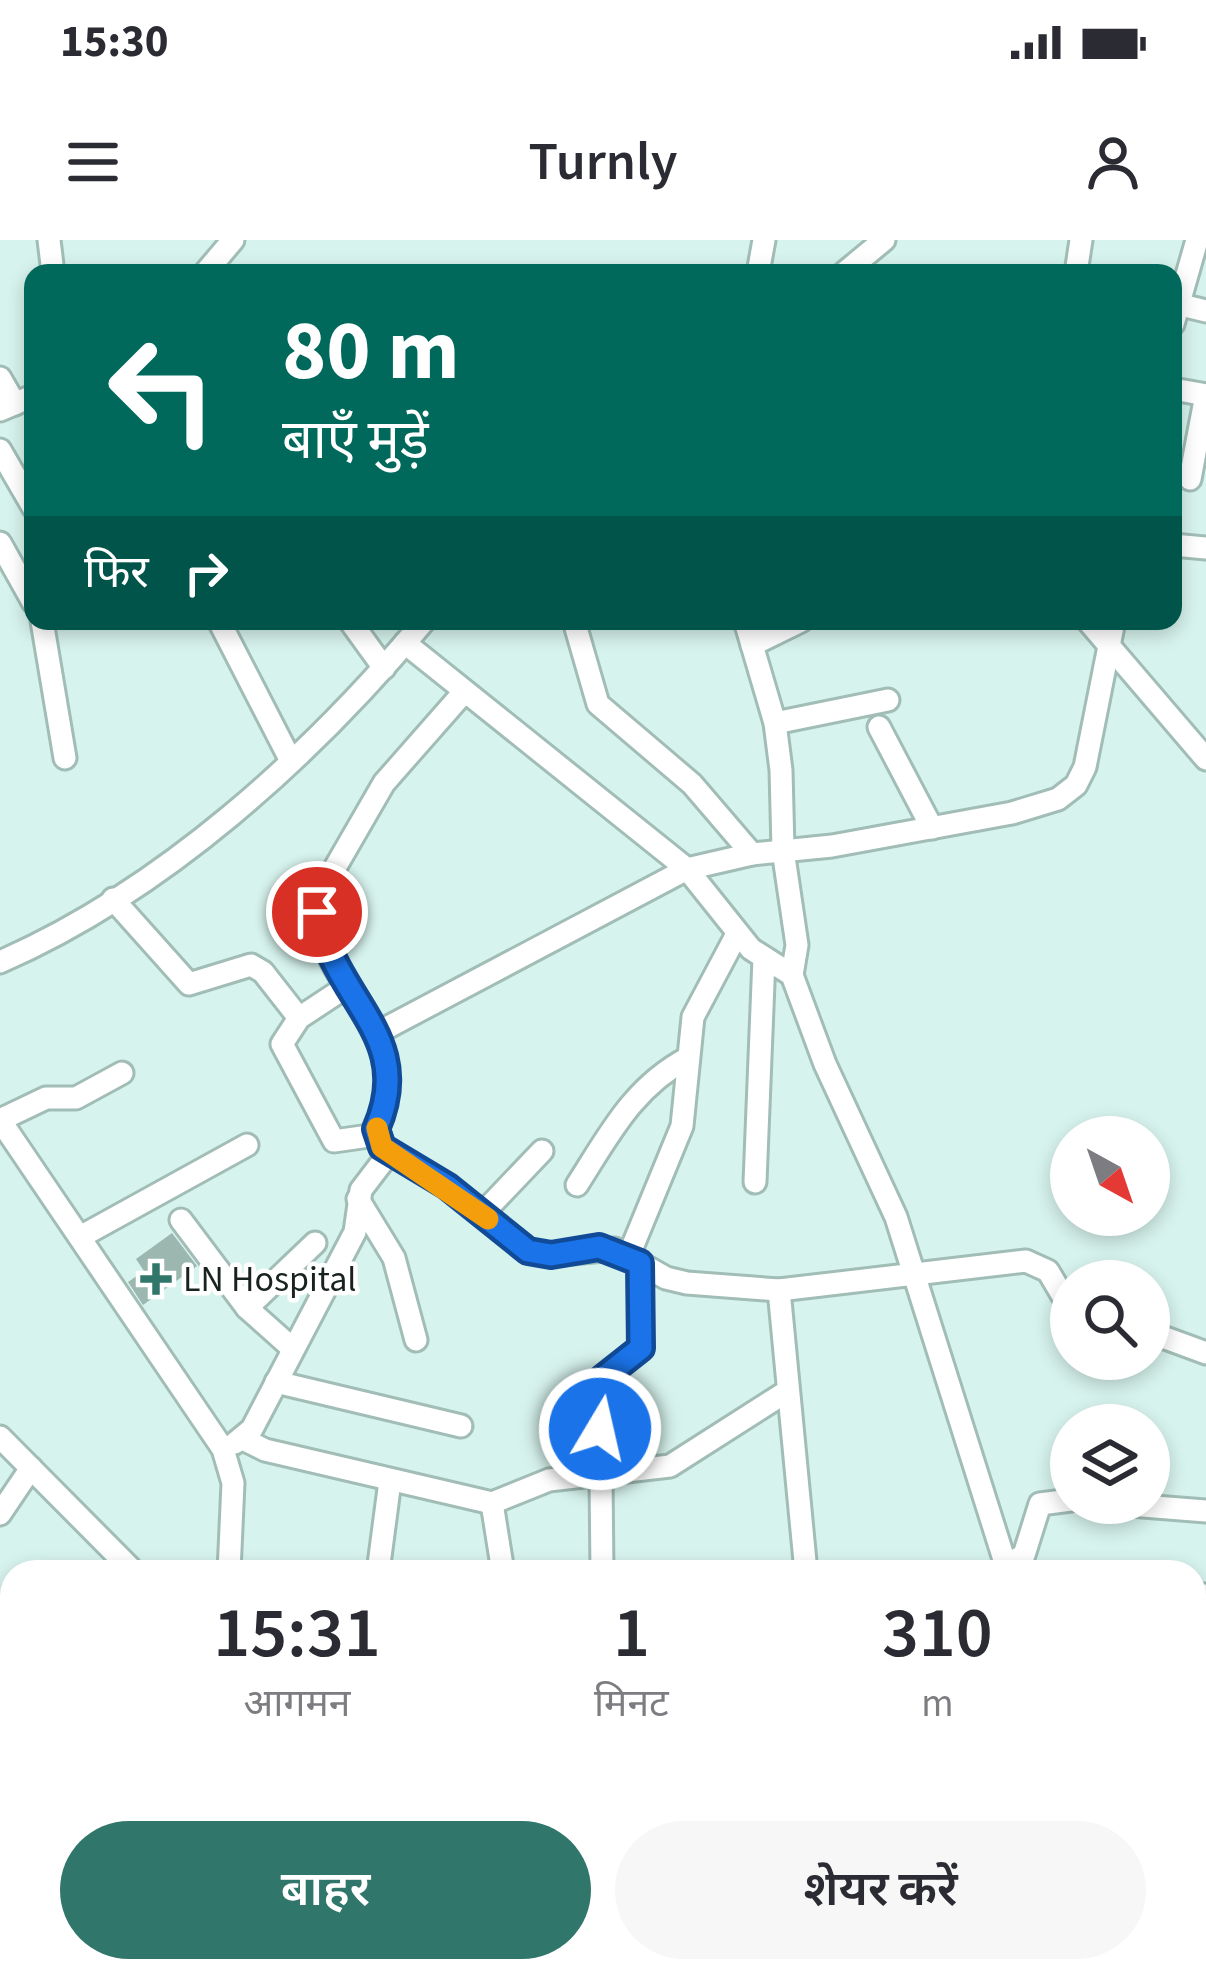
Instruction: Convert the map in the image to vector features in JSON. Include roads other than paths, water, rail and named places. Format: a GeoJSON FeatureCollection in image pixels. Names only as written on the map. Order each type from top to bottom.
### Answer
{"type":"FeatureCollection","features":[{"type":"Feature","properties":{"kind":"street"},"geometry":{"type":"LineString","coordinates":[[213,264],[233,240]]}},
{"type":"Feature","properties":{"kind":"street"},"geometry":{"type":"LineString","coordinates":[[855,264],[884,240]]}},
{"type":"Feature","properties":{"kind":"street"},"geometry":{"type":"LineString","coordinates":[[1182,288],[1197,240]]}},
{"type":"Feature","properties":{"kind":"street"},"geometry":{"type":"LineString","coordinates":[[0,378],[16,403]]}},
{"type":"Feature","properties":{"kind":"street"},"geometry":{"type":"LineString","coordinates":[[1190,478],[1206,395]]}},
{"type":"Feature","properties":{"kind":"street"},"geometry":{"type":"LineString","coordinates":[[0,450],[24,491]]}},
{"type":"Feature","properties":{"kind":"street"},"geometry":{"type":"LineString","coordinates":[[0,543],[24,586]]}},
{"type":"Feature","properties":{"kind":"street"},"geometry":{"type":"LineString","coordinates":[[44,630],[65,758]]}},
{"type":"Feature","properties":{"kind":"street"},"geometry":{"type":"LineString","coordinates":[[224,630],[291,761]]}},
{"type":"Feature","properties":{"kind":"street"},"geometry":{"type":"LineString","coordinates":[[357,630],[384,668]]}},
{"type":"Feature","properties":{"kind":"street"},"geometry":{"type":"LineString","coordinates":[[0,962],[112,899],[291,761],[416,630]]}},
{"type":"Feature","properties":{"kind":"street"},"geometry":{"type":"LineString","coordinates":[[577,630],[598,704],[692,784],[752,854]]}},
{"type":"Feature","properties":{"kind":"street"},"geometry":{"type":"LineString","coordinates":[[748,630],[775,723],[783,850],[797,945],[792,975],[825,1064],[881,1178],[946,1365],[1004,1560]]}},
{"type":"Feature","properties":{"kind":"street"},"geometry":{"type":"LineString","coordinates":[[752,646],[783,630]]}},
{"type":"Feature","properties":{"kind":"street"},"geometry":{"type":"LineString","coordinates":[[1096,630],[1206,759]]}},
{"type":"Feature","properties":{"kind":"street"},"geometry":{"type":"LineString","coordinates":[[375,1034],[687,869],[752,854],[1012,813],[1058,799],[1076,785],[1085,767],[1112,630]]}},
{"type":"Feature","properties":{"kind":"street"},"geometry":{"type":"LineString","coordinates":[[405,643],[687,869],[737,934],[792,975]]}},
{"type":"Feature","properties":{"kind":"street"},"geometry":{"type":"LineString","coordinates":[[230,1560],[233,1444],[276,1382],[355,1232],[358,1199],[383,1144],[392,1079],[375,1034],[346,987],[320,929],[317,899],[384,783],[464,692]]}},
{"type":"Feature","properties":{"kind":"street"},"geometry":{"type":"LineString","coordinates":[[775,723],[888,700]]}},
{"type":"Feature","properties":{"kind":"street"},"geometry":{"type":"LineString","coordinates":[[879,727],[932,828]]}},
{"type":"Feature","properties":{"kind":"street"},"geometry":{"type":"LineString","coordinates":[[112,899],[189,984],[251,965],[299,1018]]}},
{"type":"Feature","properties":{"kind":"street"},"geometry":{"type":"LineString","coordinates":[[602,1560],[600,1383],[641,1348],[634,1259],[682,1126],[693,1017],[737,934]]}},
{"type":"Feature","properties":{"kind":"street"},"geometry":{"type":"LineString","coordinates":[[755,1182],[764,958]]}},
{"type":"Feature","properties":{"kind":"street"},"geometry":{"type":"LineString","coordinates":[[346,987],[299,1018],[281,1044],[330,1137],[339,1143],[383,1144],[541,1255],[599,1247],[687,1283],[778,1290],[1026,1261],[1050,1274]]}},
{"type":"Feature","properties":{"kind":"street"},"geometry":{"type":"LineString","coordinates":[[577,1185],[632,1099],[660,1072],[688,1058]]}},
{"type":"Feature","properties":{"kind":"street"},"geometry":{"type":"LineString","coordinates":[[122,1072],[76,1098],[46,1098],[0,1120],[233,1444],[492,1504],[549,1480],[670,1466],[786,1392]]}},
{"type":"Feature","properties":{"kind":"street"},"geometry":{"type":"LineString","coordinates":[[80,1237],[247,1145]]}},
{"type":"Feature","properties":{"kind":"street"},"geometry":{"type":"LineString","coordinates":[[482,1214],[542,1151]]}},
{"type":"Feature","properties":{"kind":"street"},"geometry":{"type":"LineString","coordinates":[[358,1199],[394,1258],[416,1340]]}},
{"type":"Feature","properties":{"kind":"street"},"geometry":{"type":"LineString","coordinates":[[181,1220],[247,1308],[293,1349]]}},
{"type":"Feature","properties":{"kind":"street"},"geometry":{"type":"LineString","coordinates":[[247,1308],[315,1243]]}},
{"type":"Feature","properties":{"kind":"street"},"geometry":{"type":"LineString","coordinates":[[778,1290],[805,1560]]}},
{"type":"Feature","properties":{"kind":"street"},"geometry":{"type":"LineString","coordinates":[[1170,1340],[1206,1353]]}},
{"type":"Feature","properties":{"kind":"street"},"geometry":{"type":"LineString","coordinates":[[276,1382],[460,1426]]}},
{"type":"Feature","properties":{"kind":"street"},"geometry":{"type":"LineString","coordinates":[[0,1437],[122,1560]]}},
{"type":"Feature","properties":{"kind":"street"},"geometry":{"type":"LineString","coordinates":[[0,1514],[31,1468]]}},
{"type":"Feature","properties":{"kind":"street"},"geometry":{"type":"LineString","coordinates":[[380,1560],[391,1481]]}},
{"type":"Feature","properties":{"kind":"street"},"geometry":{"type":"LineString","coordinates":[[1018,1560],[1024,1555],[1040,1504],[1050,1498]]}},
{"type":"Feature","properties":{"kind":"street"},"geometry":{"type":"LineString","coordinates":[[492,1504],[501,1560]]}},
{"type":"Feature","properties":{"kind":"street"},"geometry":{"type":"LineString","coordinates":[[1170,1508],[1206,1511]]}},
{"type":"Feature","properties":{"kind":"place","name":"LN Hospital"},"geometry":{"type":"Point","coordinates":[156,1279]}}]}
